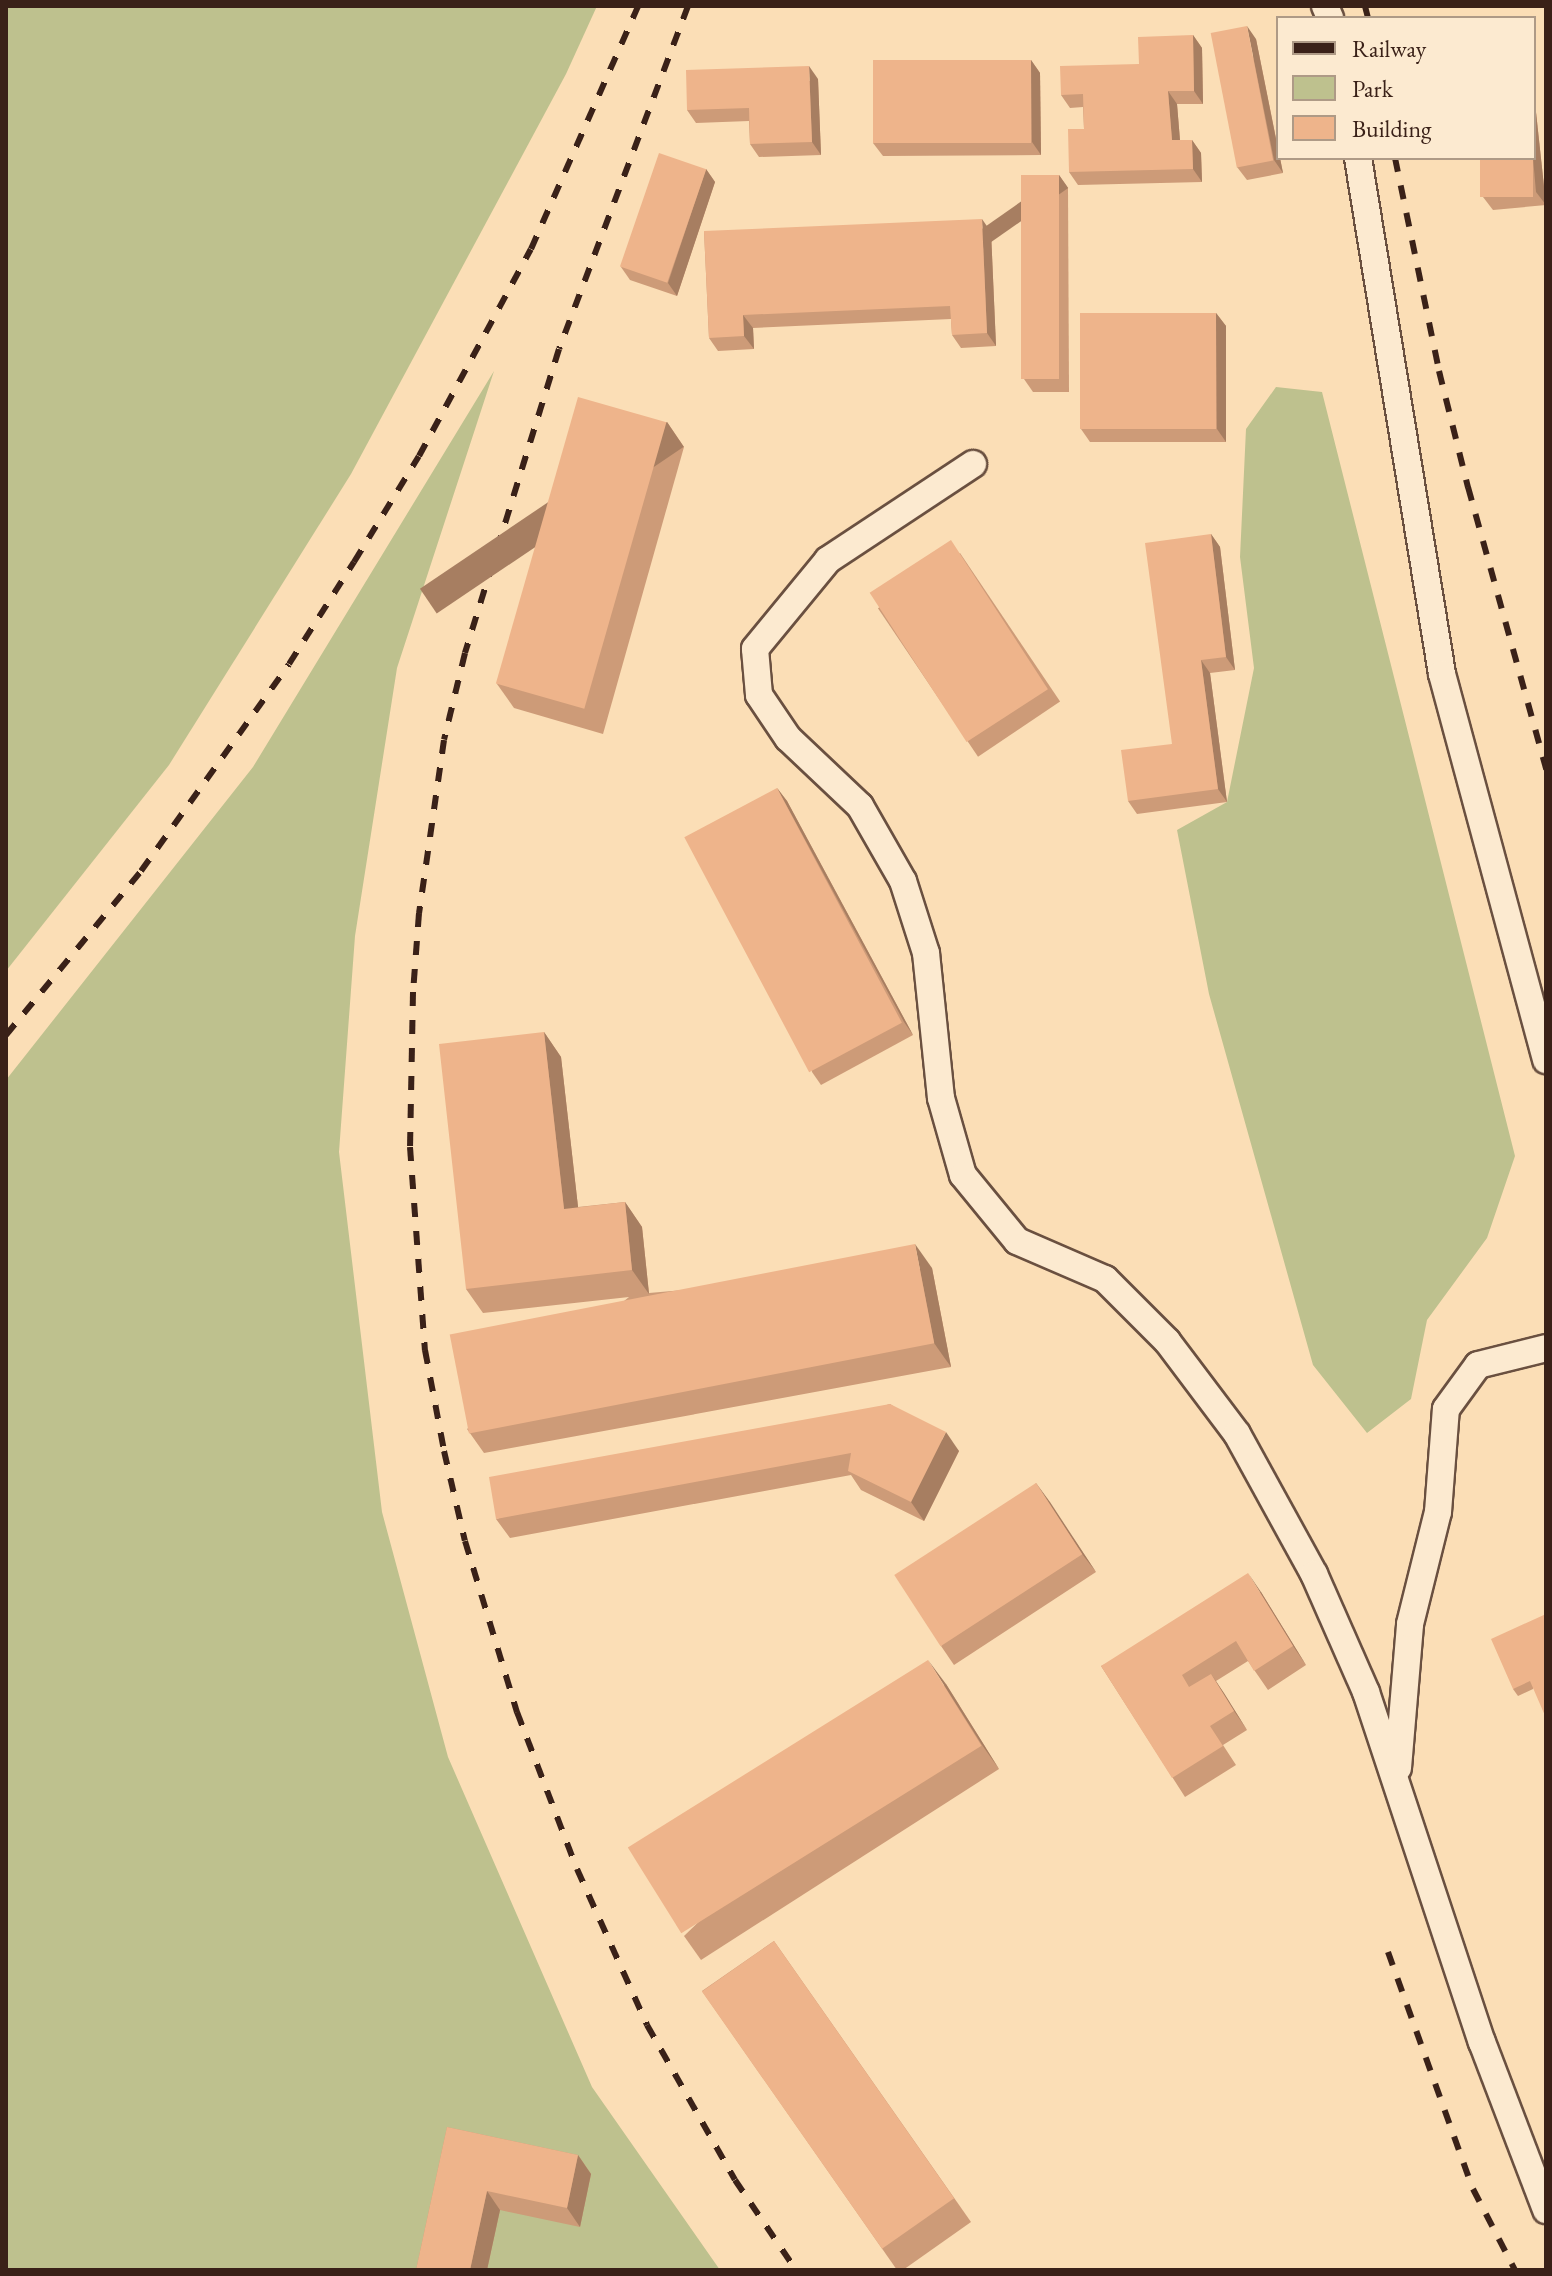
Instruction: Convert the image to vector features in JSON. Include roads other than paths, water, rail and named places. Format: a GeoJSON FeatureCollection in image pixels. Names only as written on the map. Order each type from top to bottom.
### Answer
{"type":"FeatureCollection","features":[{"type":"Feature","properties":{"kind":"lane"},"geometry":{"type":"LineString","coordinates":[[1358,160],[1442,674],[1546,1060]]}},
{"type":"Feature","properties":{"kind":"lane"},"geometry":{"type":"LineString","coordinates":[[973,464],[828,560],[755,649],[759,695],[788,738],[860,806],[903,881],[926,953],[941,1098],[963,1175],[1017,1241],[1105,1279],[1134,1304],[1202,1384],[1237,1434],[1314,1574],[1344,1636],[1397,1779],[1491,2068],[1546,2210]]}},
{"type":"Feature","properties":{"kind":"lane"},"geometry":{"type":"LineString","coordinates":[[1397,1779],[1410,1624],[1438,1512],[1446,1409],[1478,1365],[1546,1348]]}},
{"type":"Feature","properties":{"kind":"railway"},"geometry":{"type":"LineString","coordinates":[[6,1035],[141,871],[289,664],[354,562],[419,456],[531,249],[638,6]]}},
{"type":"Feature","properties":{"kind":"railway"},"geometry":{"type":"LineString","coordinates":[[688,6],[559,349],[465,653],[444,740],[419,913],[413,992],[410,1147],[425,1350],[444,1451],[465,1541],[517,1712],[577,1869],[647,2025],[735,2180],[796,2270]]}},
{"type":"Feature","properties":{"kind":"railway"},"geometry":{"type":"LineString","coordinates":[[1365,6],[1368,16]]}},
{"type":"Feature","properties":{"kind":"railway"},"geometry":{"type":"LineString","coordinates":[[1395,160],[1439,371],[1546,769]]}},
{"type":"Feature","properties":{"kind":"railway"},"geometry":{"type":"LineString","coordinates":[[1388,1952],[1473,2189],[1515,2270]]}}]}
